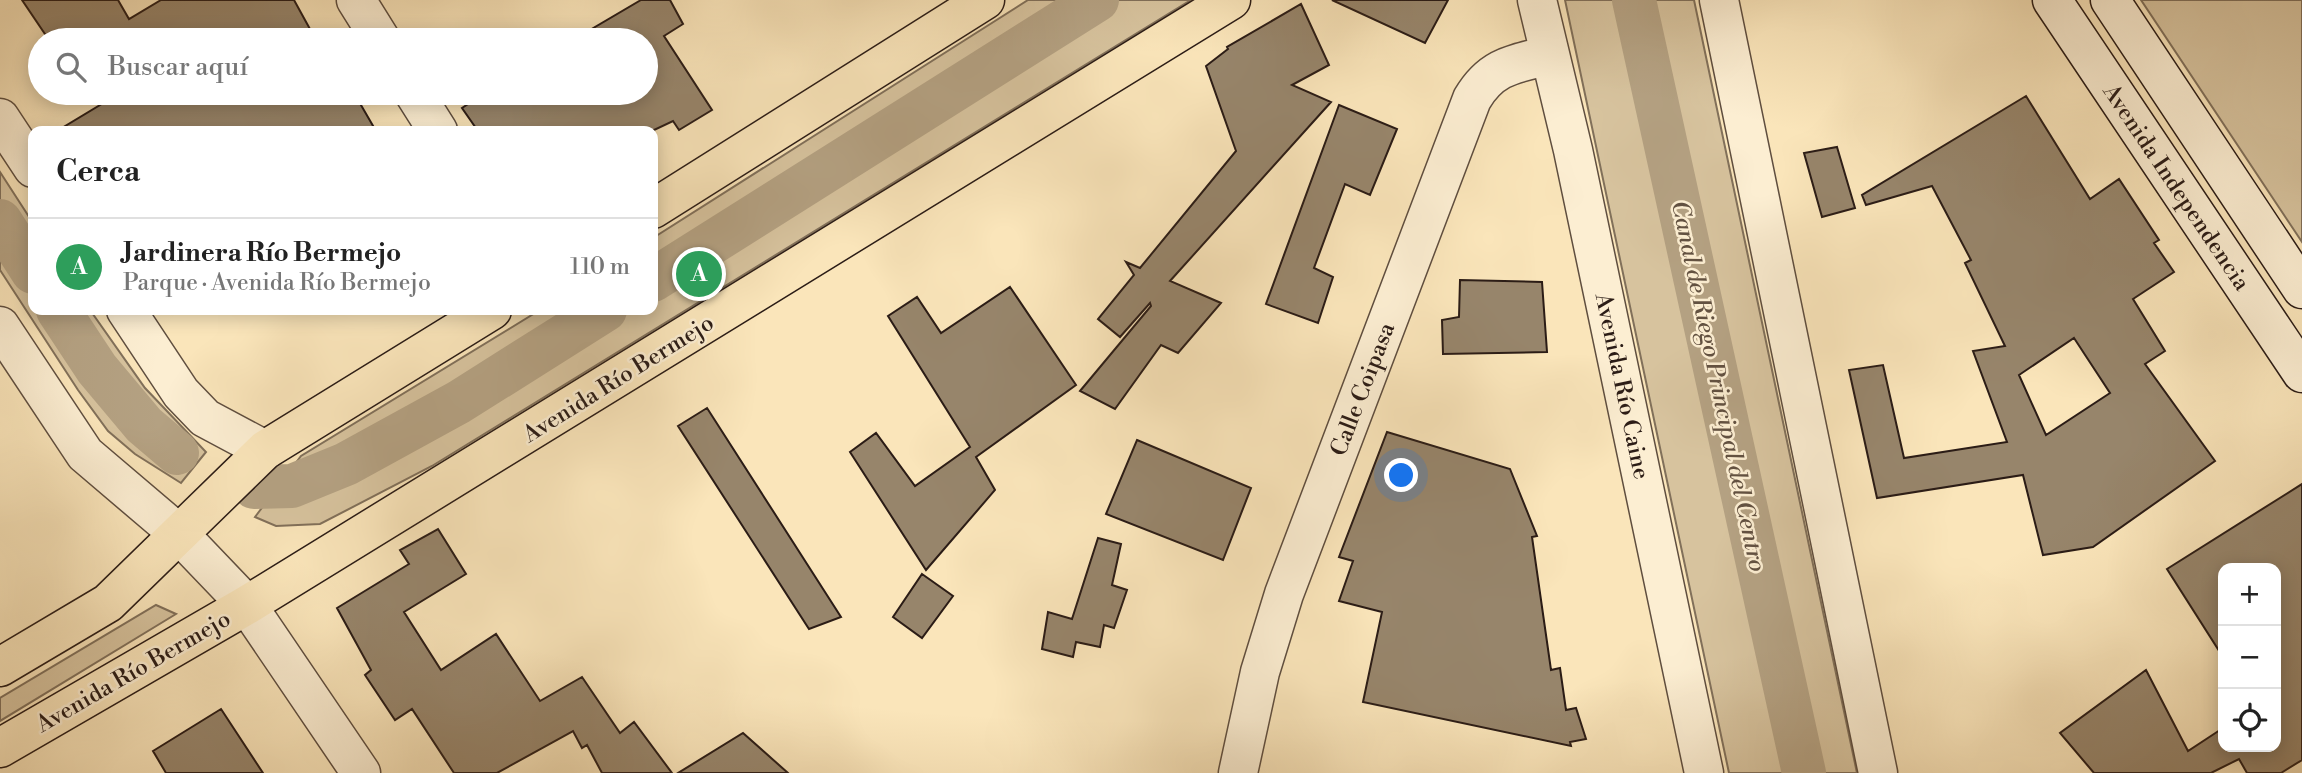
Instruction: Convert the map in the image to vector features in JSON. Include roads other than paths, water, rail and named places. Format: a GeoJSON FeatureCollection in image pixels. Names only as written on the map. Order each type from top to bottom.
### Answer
{"type":"FeatureCollection","features":[{"type":"Feature","properties":{"kind":"main road"},"geometry":{"type":"LineString","coordinates":[[658,206],[985,0]]}},
{"type":"Feature","properties":{"kind":"main road","name":"Avenida Río Bermejo"},"geometry":{"type":"LineString","coordinates":[[0,748],[247,606],[1231,0]]}},
{"type":"Feature","properties":{"kind":"main road"},"geometry":{"type":"LineString","coordinates":[[0,667],[108,603],[265,450],[484,315]]}},
{"type":"Feature","properties":{"kind":"street"},"geometry":{"type":"LineString","coordinates":[[356,0],[374,28]]}},
{"type":"Feature","properties":{"kind":"street","name":"Avenida Río Caine"},"geometry":{"type":"LineString","coordinates":[[1537,0],[1576,164],[1704,773]]}},
{"type":"Feature","properties":{"kind":"street"},"geometry":{"type":"LineString","coordinates":[[1719,0],[1878,773]]}},
{"type":"Feature","properties":{"kind":"street","name":"Avenida Independencia"},"geometry":{"type":"LineString","coordinates":[[2052,0],[2302,373]]}},
{"type":"Feature","properties":{"kind":"street","name":"Avenida Independencia"},"geometry":{"type":"LineString","coordinates":[[2110,0],[2302,289]]}},
{"type":"Feature","properties":{"kind":"street","name":"Calle Coipasa"},"geometry":{"type":"LineString","coordinates":[[1238,773],[1260,673],[1284,594],[1472,99],[1481,84],[1501,67],[1550,55]]}},
{"type":"Feature","properties":{"kind":"street"},"geometry":{"type":"LineString","coordinates":[[422,105],[435,126]]}},
{"type":"Feature","properties":{"kind":"street"},"geometry":{"type":"LineString","coordinates":[[0,118],[28,160]]}},
{"type":"Feature","properties":{"kind":"street"},"geometry":{"type":"LineString","coordinates":[[129,315],[181,393],[205,418],[265,450]]}},
{"type":"Feature","properties":{"kind":"street"},"geometry":{"type":"LineString","coordinates":[[0,326],[85,454],[179,534],[247,606],[361,773]]}},
{"type":"Feature","properties":{"kind":"waterway","name":"Canal de Riego Principal del Centro"},"geometry":{"type":"LineString","coordinates":[[658,277],[1097,0]]}},
{"type":"Feature","properties":{"kind":"waterway","name":"Canal de Riego Principal del Centro"},"geometry":{"type":"LineString","coordinates":[[1634,0],[1804,773]]}},
{"type":"Feature","properties":{"kind":"waterway","name":"Canal de Riego Principal del Centro"},"geometry":{"type":"LineString","coordinates":[[0,221],[28,264]]}},
{"type":"Feature","properties":{"kind":"waterway","name":"Canal de Riego Principal del Centro"},"geometry":{"type":"LineString","coordinates":[[61,315],[97,369],[144,425],[177,453]]}},
{"type":"Feature","properties":{"kind":"waterway","name":"Canal de Riego Principal del Centro"},"geometry":{"type":"LineString","coordinates":[[254,487],[292,486],[346,464],[459,402],[597,315]]}},
{"type":"Feature","properties":{"kind":"place","name":"Jardinera Río Bermejo"},"geometry":{"type":"Point","coordinates":[699,274]}}]}
